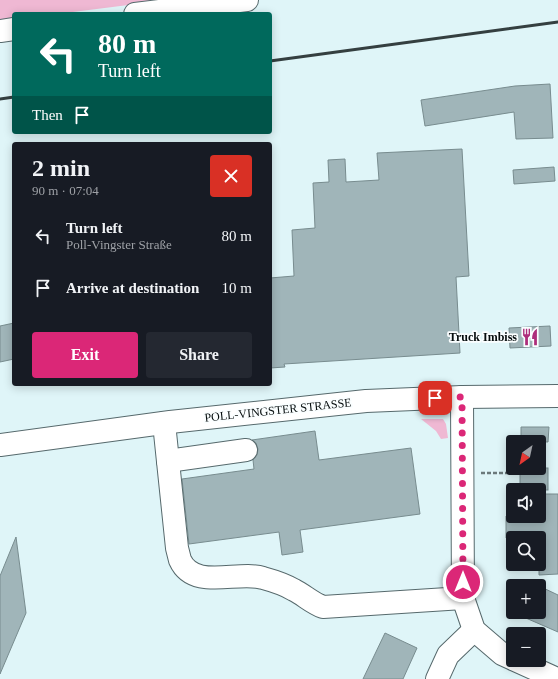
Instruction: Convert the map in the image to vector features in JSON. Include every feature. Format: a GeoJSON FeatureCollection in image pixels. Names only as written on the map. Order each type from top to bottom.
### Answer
{"type":"FeatureCollection","features":[{"type":"Feature","properties":{"kind":"street"},"geometry":{"type":"LineString","coordinates":[[151,12],[247,0]]}},
{"type":"Feature","properties":{"kind":"street"},"geometry":{"type":"LineString","coordinates":[[0,31],[12,29]]}},
{"type":"Feature","properties":{"kind":"street","name":"POLL-VINGSTER STRASSE"},"geometry":{"type":"LineString","coordinates":[[0,444],[164,423],[366,401],[462,397],[558,396]]}},
{"type":"Feature","properties":{"kind":"street"},"geometry":{"type":"LineString","coordinates":[[462,397],[463,598],[474,630],[506,656]]}},
{"type":"Feature","properties":{"kind":"street"},"geometry":{"type":"LineString","coordinates":[[164,423],[177,548],[180,560],[189,571],[202,577],[218,578],[258,576],[296,591],[312,602],[323,607],[463,598]]}},
{"type":"Feature","properties":{"kind":"street"},"geometry":{"type":"LineString","coordinates":[[168,461],[246,450]]}},
{"type":"Feature","properties":{"kind":"street"},"geometry":{"type":"LineString","coordinates":[[437,679],[448,655],[474,630]]}},
{"type":"Feature","properties":{"kind":"street"},"geometry":{"type":"LineString","coordinates":[[530,667],[558,679]]}},
{"type":"Feature","properties":{"kind":"path"},"geometry":{"type":"LineString","coordinates":[[463,473],[506,473]]}},
{"type":"Feature","properties":{"kind":"shaded area"},"geometry":{"type":"Polygon","coordinates":[[[0,0],[168,0],[73,12],[12,12],[12,19],[0,21],[0,0]]]}},
{"type":"Feature","properties":{"kind":"shaded area"},"geometry":{"type":"Polygon","coordinates":[[[421,419],[443,419],[446,424],[448,438],[441,439],[436,431],[421,419]]]}},
{"type":"Feature","properties":{"kind":"building"},"geometry":{"type":"Polygon","coordinates":[[[550,84],[553,138],[516,139],[514,112],[425,126],[421,100],[515,86],[550,84]]]}},
{"type":"Feature","properties":{"kind":"building"},"geometry":{"type":"Polygon","coordinates":[[[462,149],[469,276],[456,277],[460,353],[284,364],[285,367],[272,368],[272,278],[294,276],[292,230],[315,228],[313,183],[329,182],[328,160],[345,159],[346,182],[379,180],[377,153],[462,149]]]}},
{"type":"Feature","properties":{"kind":"building"},"geometry":{"type":"Polygon","coordinates":[[[554,167],[555,181],[514,184],[513,170],[554,167]]]}},
{"type":"Feature","properties":{"kind":"building"},"geometry":{"type":"Polygon","coordinates":[[[12,323],[12,359],[0,362],[0,326],[12,323]]]}},
{"type":"Feature","properties":{"kind":"building","name":"Truck Imbiss"},"geometry":{"type":"Polygon","coordinates":[[[550,326],[551,346],[510,348],[509,328],[550,326]]]}},
{"type":"Feature","properties":{"kind":"building"},"geometry":{"type":"Polygon","coordinates":[[[521,427],[549,427],[548,442],[546,442],[546,435],[521,435],[521,427]]]}},
{"type":"Feature","properties":{"kind":"building"},"geometry":{"type":"Polygon","coordinates":[[[315,431],[319,460],[411,448],[420,514],[300,530],[303,552],[282,555],[279,532],[189,544],[182,479],[254,469],[253,460],[257,455],[258,449],[256,443],[252,440],[315,431]]]}},
{"type":"Feature","properties":{"kind":"building"},"geometry":{"type":"Polygon","coordinates":[[[546,468],[548,468],[548,490],[546,490],[546,483],[520,483],[520,475],[546,475],[546,468]]]}},
{"type":"Feature","properties":{"kind":"building"},"geometry":{"type":"Polygon","coordinates":[[[546,494],[558,494],[558,574],[539,575],[539,571],[546,571],[546,531],[506,531],[506,523],[546,523],[546,494]]]}},
{"type":"Feature","properties":{"kind":"building"},"geometry":{"type":"Polygon","coordinates":[[[16,537],[26,613],[0,674],[0,576],[16,537]]]}},
{"type":"Feature","properties":{"kind":"building"},"geometry":{"type":"Polygon","coordinates":[[[546,589],[558,595],[558,632],[528,619],[546,619],[546,589]]]}},
{"type":"Feature","properties":{"kind":"building"},"geometry":{"type":"Polygon","coordinates":[[[385,633],[417,648],[403,679],[363,679],[385,633]]]}},
{"type":"Feature","properties":{"kind":"railway"},"geometry":{"type":"LineString","coordinates":[[272,61],[558,22]]}},
{"type":"Feature","properties":{"kind":"railway"},"geometry":{"type":"LineString","coordinates":[[0,99],[12,97]]}},
{"type":"Feature","properties":{"kind":"place","name":"Truck Imbiss"},"geometry":{"type":"Point","coordinates":[530,337]}},
{"type":"Feature","properties":{"kind":"route"},"geometry":{"type":"LineString","coordinates":[[435,398],[462,397],[463,582]]}}]}
